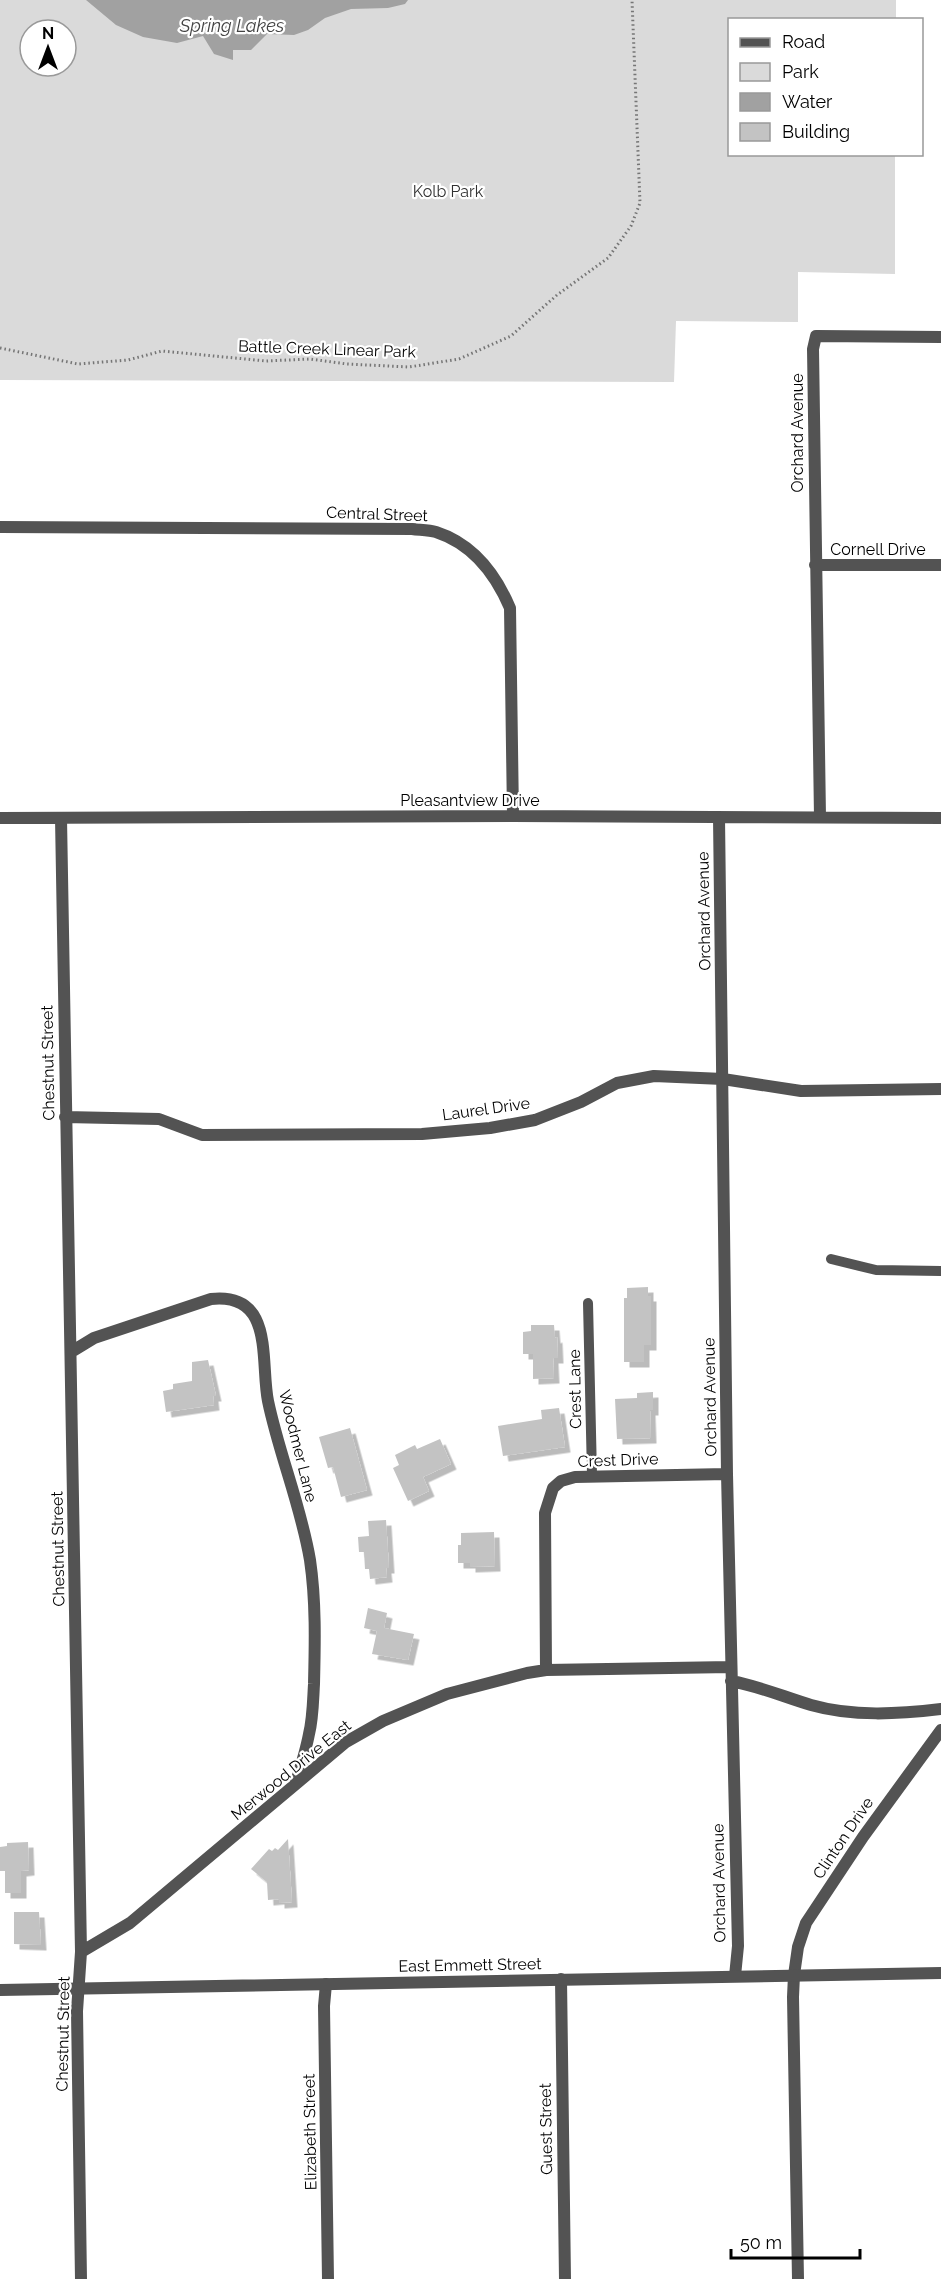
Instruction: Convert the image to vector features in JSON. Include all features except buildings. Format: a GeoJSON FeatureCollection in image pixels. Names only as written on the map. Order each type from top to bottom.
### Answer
{"type":"FeatureCollection","features":[{"type":"Feature","properties":{"kind":"street","name":"Orchard Avenue"},"geometry":{"type":"LineString","coordinates":[[820,817],[813,349],[816,336],[941,337]]}},
{"type":"Feature","properties":{"kind":"street","name":"Central Street"},"geometry":{"type":"LineString","coordinates":[[0,527],[412,529],[436,532],[459,544],[480,559],[500,584],[510,608],[513,816]]}},
{"type":"Feature","properties":{"kind":"street","name":"Cornell Drive"},"geometry":{"type":"LineString","coordinates":[[815,566],[941,565]]}},
{"type":"Feature","properties":{"kind":"street","name":"Pleasantview Drive"},"geometry":{"type":"LineString","coordinates":[[0,818],[513,816],[941,818]]}},
{"type":"Feature","properties":{"kind":"street","name":"Orchard Avenue"},"geometry":{"type":"LineString","coordinates":[[719,817],[727,1474],[738,1946],[735,1976]]}},
{"type":"Feature","properties":{"kind":"street","name":"Chestnut Street"},"geometry":{"type":"LineString","coordinates":[[61,818],[81,1952],[78,1989],[81,2279]]}},
{"type":"Feature","properties":{"kind":"street","name":"Laurel Drive"},"geometry":{"type":"LineString","coordinates":[[65,1117],[159,1119],[202,1135],[422,1134],[490,1128],[535,1120],[581,1102],[617,1083],[666,1076],[723,1078],[801,1091],[941,1089]]}},
{"type":"Feature","properties":{"kind":"street","name":"Woodmer Lane"},"geometry":{"type":"LineString","coordinates":[[70,1352],[94,1338],[211,1299],[225,1297],[237,1302],[250,1311],[259,1322],[268,1400],[310,1559],[314,1605],[315,1655],[310,1732],[296,1782]]}},
{"type":"Feature","properties":{"kind":"street","name":"Crest Drive"},"geometry":{"type":"LineString","coordinates":[[546,1670],[545,1513],[553,1488],[561,1481],[592,1475],[727,1474]]}},
{"type":"Feature","properties":{"kind":"street","name":"Merwood Drive East"},"geometry":{"type":"LineString","coordinates":[[81,1952],[130,1923],[346,1742],[383,1721],[447,1694],[546,1670],[731,1667]]}},
{"type":"Feature","properties":{"kind":"street"},"geometry":{"type":"LineString","coordinates":[[731,1681],[760,1687],[812,1705],[840,1711],[867,1713],[941,1709]]}},
{"type":"Feature","properties":{"kind":"street","name":"Clinton Drive"},"geometry":{"type":"LineString","coordinates":[[794,1975],[798,1947],[806,1923],[863,1837],[941,1730]]}},
{"type":"Feature","properties":{"kind":"street","name":"East Emmett Street"},"geometry":{"type":"LineString","coordinates":[[0,1990],[941,1973]]}},
{"type":"Feature","properties":{"kind":"street"},"geometry":{"type":"LineString","coordinates":[[794,1975],[798,2279]]}},
{"type":"Feature","properties":{"kind":"street","name":"Guest Street"},"geometry":{"type":"LineString","coordinates":[[561,1979],[565,2279]]}},
{"type":"Feature","properties":{"kind":"street","name":"Elizabeth Street"},"geometry":{"type":"LineString","coordinates":[[326,1984],[324,2006],[328,2279]]}},
{"type":"Feature","properties":{"kind":"lane"},"geometry":{"type":"LineString","coordinates":[[831,1259],[876,1270],[941,1272]]}},
{"type":"Feature","properties":{"kind":"lane","name":"Crest Lane"},"geometry":{"type":"LineString","coordinates":[[588,1303],[592,1475]]}},
{"type":"Feature","properties":{"kind":"path","name":"Battle Creek Linear Park"},"geometry":{"type":"LineString","coordinates":[[0,348],[78,364],[117,362],[162,351],[266,361],[310,359],[347,364],[409,367],[459,359],[511,336],[557,295],[608,258],[631,225],[640,203],[632,0]]}},
{"type":"Feature","properties":{"kind":"green space","name":"Kolb Park"},"geometry":{"type":"Polygon","coordinates":[[[0,0],[896,0],[896,18],[728,18],[728,156],[895,156],[895,274],[798,272],[798,322],[676,321],[674,382],[0,380],[0,0]]]}},
{"type":"Feature","properties":{"kind":"water","name":"Spring Lakes"},"geometry":{"type":"Polygon","coordinates":[[[86,0],[408,0],[405,4],[388,8],[351,9],[325,18],[308,30],[294,35],[267,34],[251,50],[233,50],[233,60],[214,54],[203,36],[177,43],[143,37],[116,25],[86,0]]]}}]}
